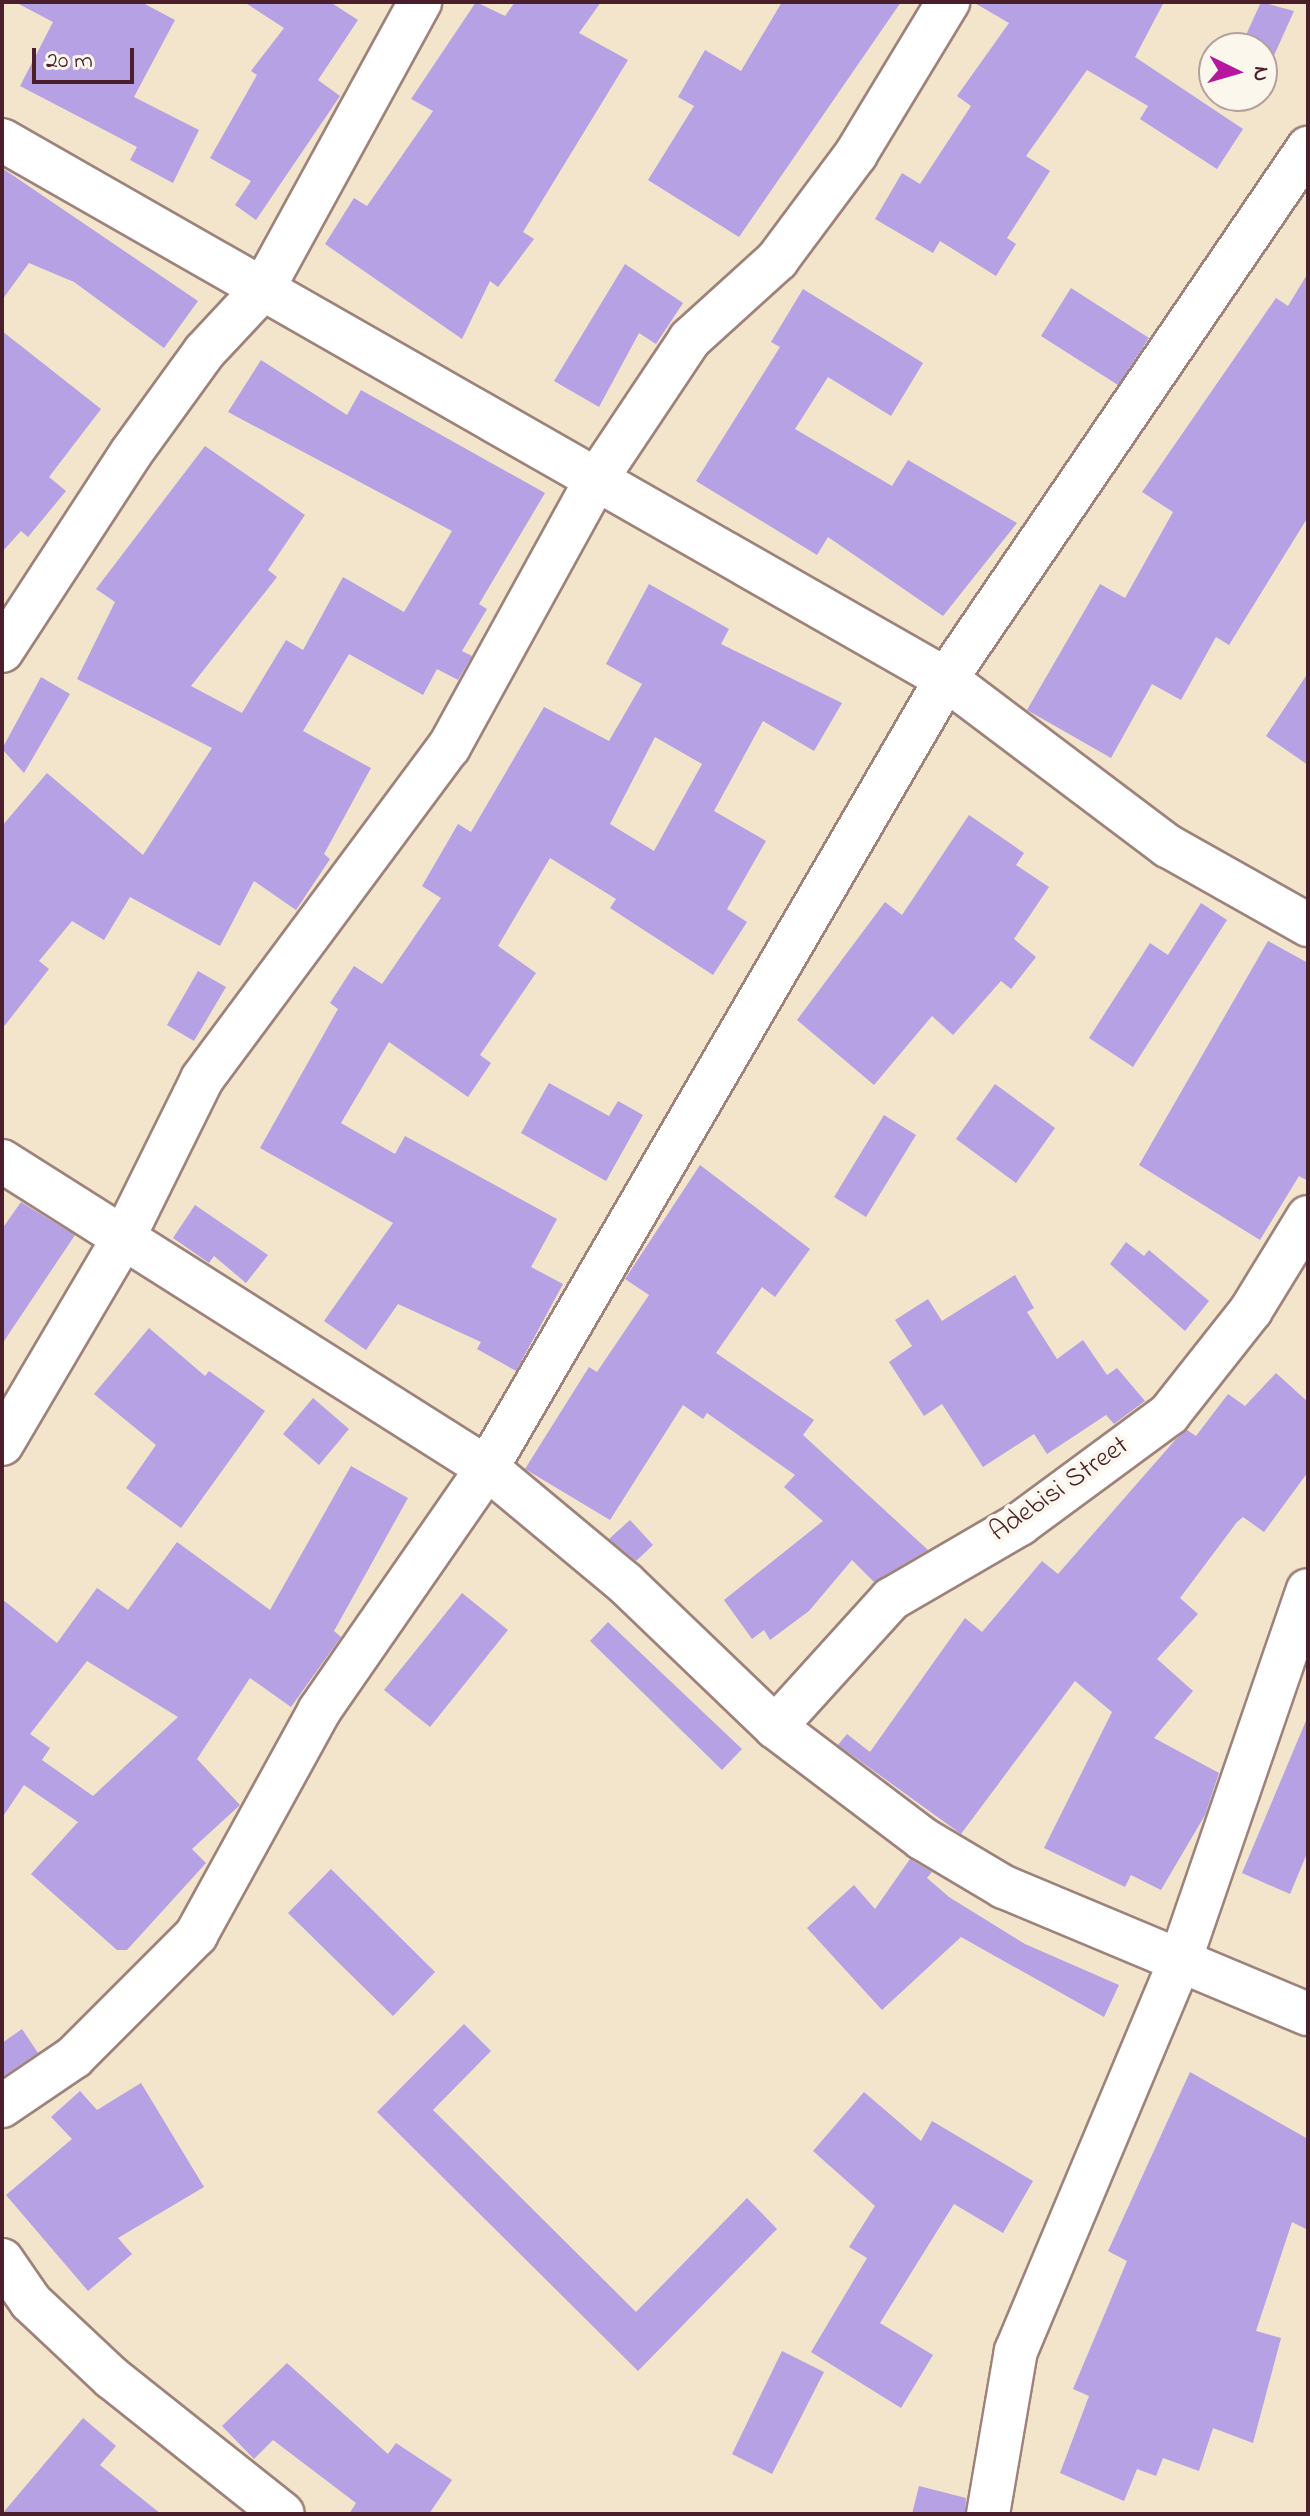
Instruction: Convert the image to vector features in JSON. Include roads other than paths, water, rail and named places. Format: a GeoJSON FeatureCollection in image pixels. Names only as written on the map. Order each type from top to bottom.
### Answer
{"type":"FeatureCollection","features":[{"type":"Feature","properties":{"kind":"street"},"geometry":{"type":"LineString","coordinates":[[2,651],[131,453],[204,352],[263,289],[420,2]]}},
{"type":"Feature","properties":{"kind":"street"},"geometry":{"type":"LineString","coordinates":[[2,1444],[125,1235],[202,1079],[449,747],[594,483],[690,339],[777,260],[856,154],[948,2]]}},
{"type":"Feature","properties":{"kind":"street"},"geometry":{"type":"LineString","coordinates":[[2,140],[594,483],[946,679],[1168,846],[1308,925]]}},
{"type":"Feature","properties":{"kind":"street"},"geometry":{"type":"LineString","coordinates":[[2,2106],[74,2057],[196,1935],[319,1711],[487,1468],[946,679],[1308,148]]}},
{"type":"Feature","properties":{"kind":"street"},"geometry":{"type":"LineString","coordinates":[[2,1161],[125,1235],[487,1468],[625,1583],[775,1727],[923,1839],[1004,1887],[1181,1958],[1308,2014]]}},
{"type":"Feature","properties":{"kind":"street","name":"Adebisi Street"},"geometry":{"type":"LineString","coordinates":[[775,1727],[891,1599],[1020,1524],[1169,1414],[1251,1310],[1308,1217]]}},
{"type":"Feature","properties":{"kind":"street"},"geometry":{"type":"LineString","coordinates":[[988,2514],[1016,2351],[1181,1958],[1308,1590]]}},
{"type":"Feature","properties":{"kind":"street"},"geometry":{"type":"LineString","coordinates":[[2,2260],[31,2302],[112,2378],[283,2514]]}}]}
